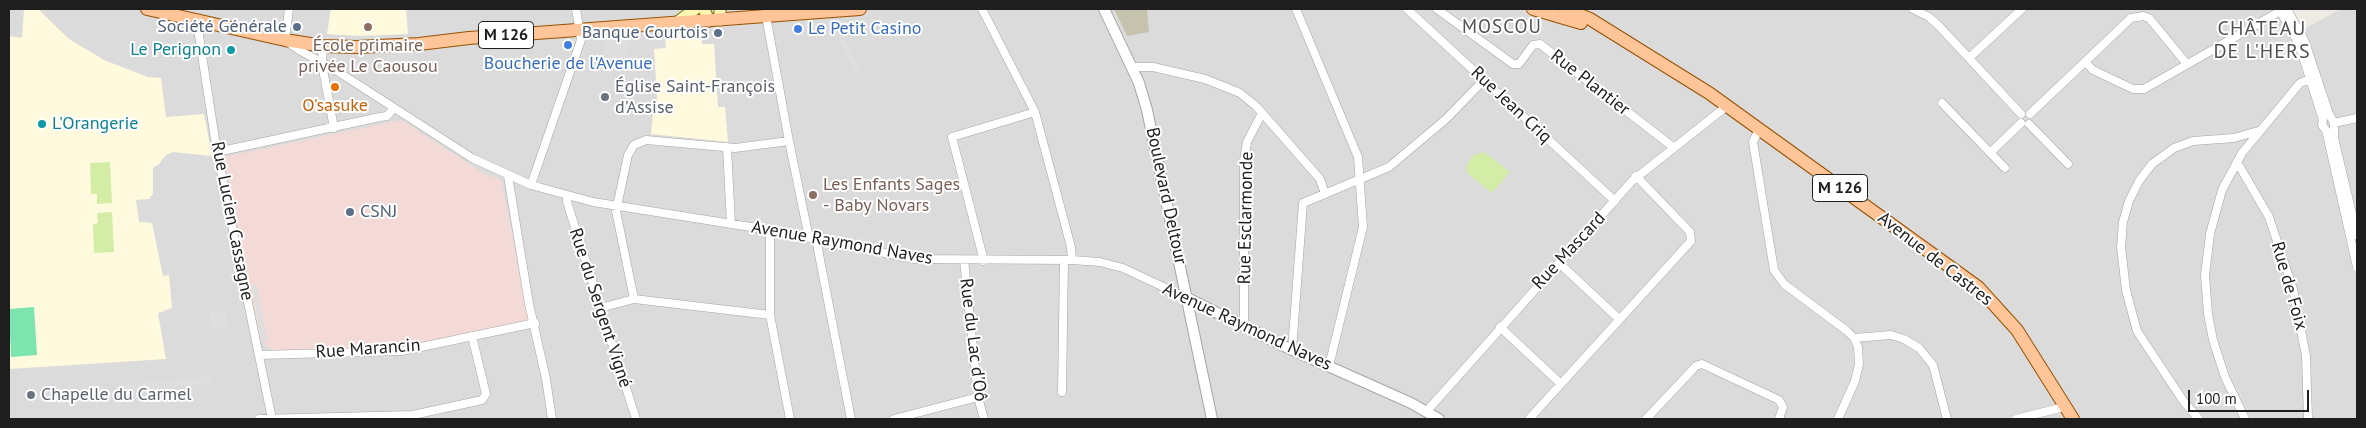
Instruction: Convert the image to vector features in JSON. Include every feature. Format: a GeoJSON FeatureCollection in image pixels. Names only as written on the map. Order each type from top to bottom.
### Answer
{"type":"FeatureCollection","features":[{"type":"Feature","properties":{"kind":"main road","name":"M 126"},"geometry":{"type":"LineString","coordinates":[[147,9],[179,12],[199,21],[285,40],[323,46],[396,46],[675,24],[716,18],[860,9]]}},
{"type":"Feature","properties":{"kind":"main road"},"geometry":{"type":"LineString","coordinates":[[675,24],[695,9]]}},
{"type":"Feature","properties":{"kind":"main road"},"geometry":{"type":"LineString","coordinates":[[704,9],[716,18]]}},
{"type":"Feature","properties":{"kind":"main road","name":"Avenue de Castres"},"geometry":{"type":"LineString","coordinates":[[1533,9],[1611,33]]}},
{"type":"Feature","properties":{"kind":"main road","name":"Avenue de Castres"},"geometry":{"type":"LineString","coordinates":[[1565,9],[1579,13],[1659,61],[1727,106],[1984,292],[2017,330],[2073,419]]}},
{"type":"Feature","properties":{"kind":"street"},"geometry":{"type":"LineString","coordinates":[[285,40],[290,9]]}},
{"type":"Feature","properties":{"kind":"street"},"geometry":{"type":"LineString","coordinates":[[531,186],[578,50],[581,30],[576,9]]}},
{"type":"Feature","properties":{"kind":"street"},"geometry":{"type":"LineString","coordinates":[[982,9],[1035,112],[1070,247],[1062,392]]}},
{"type":"Feature","properties":{"kind":"street","name":"Boulevard Deltour"},"geometry":{"type":"LineString","coordinates":[[1104,9],[1132,67],[1147,110],[1212,419]]}},
{"type":"Feature","properties":{"kind":"street"},"geometry":{"type":"LineString","coordinates":[[1296,9],[1356,148],[1359,180],[1363,227],[1329,366]]}},
{"type":"Feature","properties":{"kind":"street","name":"Rue Jean Criq"},"geometry":{"type":"LineString","coordinates":[[1407,9],[1615,201]]}},
{"type":"Feature","properties":{"kind":"street","name":"Rue Plantier"},"geometry":{"type":"LineString","coordinates":[[1437,9],[1513,64],[1519,64],[1533,44],[1540,44],[1673,147]]}},
{"type":"Feature","properties":{"kind":"street"},"geometry":{"type":"LineString","coordinates":[[1914,9],[1930,17],[2021,114],[2025,123],[2068,164]]}},
{"type":"Feature","properties":{"kind":"street"},"geometry":{"type":"LineString","coordinates":[[1930,17],[1935,9]]}},
{"type":"Feature","properties":{"kind":"street"},"geometry":{"type":"LineString","coordinates":[[2085,62],[2093,70],[2138,90],[2283,9]]}},
{"type":"Feature","properties":{"kind":"street"},"geometry":{"type":"LineString","coordinates":[[2283,9],[2299,44],[2312,88],[2329,124],[2357,267]]}},
{"type":"Feature","properties":{"kind":"street"},"geometry":{"type":"LineString","coordinates":[[2283,9],[2305,42],[2318,80],[2357,235]]}},
{"type":"Feature","properties":{"kind":"street"},"geometry":{"type":"LineString","coordinates":[[1969,58],[2019,10]]}},
{"type":"Feature","properties":{"kind":"street"},"geometry":{"type":"LineString","coordinates":[[766,16],[789,141],[813,238],[851,419]]}},
{"type":"Feature","properties":{"kind":"street"},"geometry":{"type":"LineString","coordinates":[[2030,114],[2131,18],[2143,16],[2149,18],[2187,64]]}},
{"type":"Feature","properties":{"kind":"street","name":"Rue Lucien Cassagne"},"geometry":{"type":"LineString","coordinates":[[199,21],[198,29],[217,152],[272,419]]}},
{"type":"Feature","properties":{"kind":"street","name":"Avenue Raymond Naves"},"geometry":{"type":"LineString","coordinates":[[285,40],[322,64],[338,71],[472,158],[531,186],[567,196],[618,206],[770,230],[915,259],[1068,260],[1100,262],[1124,268],[1292,350],[1398,396],[1439,419]]}},
{"type":"Feature","properties":{"kind":"street"},"geometry":{"type":"LineString","coordinates":[[323,46],[322,64],[334,128]]}},
{"type":"Feature","properties":{"kind":"street"},"geometry":{"type":"LineString","coordinates":[[1132,67],[1153,67],[1219,83],[1240,93],[1262,113],[1320,179],[1325,194]]}},
{"type":"Feature","properties":{"kind":"street"},"geometry":{"type":"LineString","coordinates":[[2245,419],[2225,377],[2213,340],[2206,294],[2206,256],[2216,209],[2222,190],[2242,152],[2258,131],[2300,84],[2310,78],[2318,80]]}},
{"type":"Feature","properties":{"kind":"street"},"geometry":{"type":"LineString","coordinates":[[1292,350],[1302,206],[1306,200],[1325,194],[1388,167],[1446,119],[1484,80]]}},
{"type":"Feature","properties":{"kind":"street"},"geometry":{"type":"LineString","coordinates":[[2293,94],[2312,88],[2318,80]]}},
{"type":"Feature","properties":{"kind":"street"},"geometry":{"type":"LineString","coordinates":[[1942,103],[2005,168]]}},
{"type":"Feature","properties":{"kind":"street","name":"Rue Mascard"},"geometry":{"type":"LineString","coordinates":[[1426,412],[1636,176],[1727,106]]}},
{"type":"Feature","properties":{"kind":"street"},"geometry":{"type":"LineString","coordinates":[[217,152],[387,116],[394,108]]}},
{"type":"Feature","properties":{"kind":"street"},"geometry":{"type":"LineString","coordinates":[[984,260],[952,137],[1035,112]]}},
{"type":"Feature","properties":{"kind":"street"},"geometry":{"type":"LineString","coordinates":[[2021,114],[2025,112],[2030,114]]}},
{"type":"Feature","properties":{"kind":"street","name":"Rue Esclarmonde"},"geometry":{"type":"LineString","coordinates":[[1244,327],[1244,161],[1247,142],[1262,113]]}},
{"type":"Feature","properties":{"kind":"street"},"geometry":{"type":"LineString","coordinates":[[1991,152],[2032,119],[2030,114]]}},
{"type":"Feature","properties":{"kind":"street"},"geometry":{"type":"LineString","coordinates":[[2329,124],[2357,118]]}},
{"type":"Feature","properties":{"kind":"street"},"geometry":{"type":"LineString","coordinates":[[1759,129],[1753,142],[1774,270],[1784,284],[1854,338],[1859,356],[1857,373],[1838,419]]}},
{"type":"Feature","properties":{"kind":"street"},"geometry":{"type":"LineString","coordinates":[[2199,419],[2184,402],[2145,345],[2132,317],[2126,290],[2121,247],[2123,222],[2136,187],[2152,164],[2174,148],[2193,141],[2234,138],[2258,131]]}},
{"type":"Feature","properties":{"kind":"street"},"geometry":{"type":"LineString","coordinates":[[2234,138],[2239,142],[2242,152]]}},
{"type":"Feature","properties":{"kind":"street"},"geometry":{"type":"LineString","coordinates":[[634,299],[616,211],[630,149],[639,142],[655,140],[727,147],[789,141]]}},
{"type":"Feature","properties":{"kind":"street"},"geometry":{"type":"LineString","coordinates":[[727,147],[731,224]]}},
{"type":"Feature","properties":{"kind":"street","name":"Rue de Foix"},"geometry":{"type":"LineString","coordinates":[[2237,162],[2269,217],[2293,289],[2306,356],[2308,419]]}},
{"type":"Feature","properties":{"kind":"street"},"geometry":{"type":"LineString","coordinates":[[508,176],[529,304],[535,323],[552,419]]}},
{"type":"Feature","properties":{"kind":"street"},"geometry":{"type":"LineString","coordinates":[[1529,419],[1692,238],[1690,232],[1636,176]]}},
{"type":"Feature","properties":{"kind":"street","name":"Rue du Sergent Vigné"},"geometry":{"type":"LineString","coordinates":[[567,196],[600,308],[636,419]]}},
{"type":"Feature","properties":{"kind":"street"},"geometry":{"type":"LineString","coordinates":[[770,230],[770,315],[790,419]]}},
{"type":"Feature","properties":{"kind":"street","name":"Rue du Lac d'Oô"},"geometry":{"type":"LineString","coordinates":[[964,260],[978,397],[984,419]]}},
{"type":"Feature","properties":{"kind":"street"},"geometry":{"type":"LineString","coordinates":[[1558,263],[1619,320]]}},
{"type":"Feature","properties":{"kind":"street"},"geometry":{"type":"LineString","coordinates":[[600,308],[634,299],[770,315]]}},
{"type":"Feature","properties":{"kind":"street","name":"Rue Marancin"},"geometry":{"type":"LineString","coordinates":[[259,355],[402,351],[535,323]]}},
{"type":"Feature","properties":{"kind":"street"},"geometry":{"type":"LineString","coordinates":[[1500,327],[1561,384]]}},
{"type":"Feature","properties":{"kind":"street"},"geometry":{"type":"LineString","coordinates":[[1854,338],[1891,335],[1904,339],[1920,348],[1933,365],[1947,419]]}},
{"type":"Feature","properties":{"kind":"street"},"geometry":{"type":"LineString","coordinates":[[260,419],[413,415],[482,400],[486,394],[472,336]]}},
{"type":"Feature","properties":{"kind":"street"},"geometry":{"type":"LineString","coordinates":[[1646,419],[1696,366],[1702,364],[1778,400],[1782,404],[1779,419]]}},
{"type":"Feature","properties":{"kind":"street"},"geometry":{"type":"LineString","coordinates":[[894,419],[978,397]]}},
{"type":"Feature","properties":{"kind":"street"},"geometry":{"type":"LineString","coordinates":[[2016,419],[2064,407]]}},
{"type":"Feature","properties":{"kind":"street"},"geometry":{"type":"LineString","coordinates":[[924,410],[926,419]]}},
{"type":"Feature","properties":{"kind":"shaded area"},"geometry":{"type":"Polygon","coordinates":[[[9,9],[2292,9],[2304,29],[2341,9],[2357,9],[2357,419],[9,419],[9,9]]]}},
{"type":"Feature","properties":{"kind":"shaded area"},"geometry":{"type":"Polygon","coordinates":[[[24,9],[38,9],[69,39],[104,60],[148,77],[161,78],[166,117],[204,114],[212,156],[173,152],[166,155],[153,168],[153,194],[149,199],[136,200],[139,222],[152,223],[163,276],[169,275],[172,308],[158,313],[166,359],[9,369],[9,36],[22,38],[24,9]]]}},
{"type":"Feature","properties":{"kind":"shaded area","name":"École primaire privée Le Caousou"},"geometry":{"type":"Polygon","coordinates":[[[331,9],[406,9],[408,34],[361,36],[327,34],[331,9]]]}},
{"type":"Feature","properties":{"kind":"shaded area"},"geometry":{"type":"Polygon","coordinates":[[[1114,9],[1147,9],[1149,32],[1127,36],[1114,9]]]}},
{"type":"Feature","properties":{"kind":"shaded area"},"geometry":{"type":"Polygon","coordinates":[[[701,32],[702,44],[714,44],[718,107],[725,107],[728,142],[651,134],[653,112],[658,112],[654,49],[666,48],[665,35],[701,32]]]}},
{"type":"Feature","properties":{"kind":"shaded area"},"geometry":{"type":"Polygon","coordinates":[[[631,37],[624,68],[598,69],[607,39],[631,37]]]}},
{"type":"Feature","properties":{"kind":"shaded area"},"geometry":{"type":"Polygon","coordinates":[[[845,39],[860,68],[855,70],[840,42],[845,39]]]}},
{"type":"Feature","properties":{"kind":"shaded area"},"geometry":{"type":"Polygon","coordinates":[[[401,120],[483,173],[501,180],[529,321],[401,347],[274,352],[261,341],[224,157],[401,120]]]}},
{"type":"Feature","properties":{"kind":"shaded area"},"geometry":{"type":"Polygon","coordinates":[[[257,285],[267,341],[262,342],[252,286],[257,285]]]}},
{"type":"Feature","properties":{"kind":"shaded area"},"geometry":{"type":"Polygon","coordinates":[[[2122,289],[2125,289],[2143,344],[2193,419],[2190,419],[2135,335],[2122,289]]]}},
{"type":"Feature","properties":{"kind":"shaded area"},"geometry":{"type":"Polygon","coordinates":[[[225,310],[228,327],[212,330],[209,313],[225,310]]]}},
{"type":"Feature","properties":{"kind":"shaded area"},"geometry":{"type":"Polygon","coordinates":[[[2225,359],[2253,419],[2249,419],[2232,387],[2222,360],[2225,359]]]}},
{"type":"Feature","properties":{"kind":"shaded area"},"geometry":{"type":"Polygon","coordinates":[[[212,376],[213,383],[120,392],[119,385],[212,376]]]}},
{"type":"Feature","properties":{"kind":"green space"},"geometry":{"type":"Polygon","coordinates":[[[1484,152],[1510,172],[1492,193],[1467,173],[1467,165],[1472,156],[1484,152]]]}},
{"type":"Feature","properties":{"kind":"green space"},"geometry":{"type":"Polygon","coordinates":[[[110,162],[112,203],[97,204],[97,194],[91,194],[90,163],[110,162]]]}},
{"type":"Feature","properties":{"kind":"green space"},"geometry":{"type":"Polygon","coordinates":[[[112,212],[114,252],[94,253],[93,224],[98,223],[97,213],[112,212]]]}},
{"type":"Feature","properties":{"kind":"green space"},"geometry":{"type":"Polygon","coordinates":[[[34,307],[37,355],[11,357],[9,309],[34,307]]]}},
{"type":"Feature","properties":{"kind":"place","name":"Société Générale"},"geometry":{"type":"Point","coordinates":[297,27]}},
{"type":"Feature","properties":{"kind":"place","name":"École primaire privée Le Caousou"},"geometry":{"type":"Point","coordinates":[368,27]}},
{"type":"Feature","properties":{"kind":"place","name":"Le Petit Casino"},"geometry":{"type":"Point","coordinates":[798,29]}},
{"type":"Feature","properties":{"kind":"place","name":"Banque Courtois"},"geometry":{"type":"Point","coordinates":[718,33]}},
{"type":"Feature","properties":{"kind":"place","name":"Boucherie de l'Avenue"},"geometry":{"type":"Point","coordinates":[568,45]}},
{"type":"Feature","properties":{"kind":"place","name":"Le Perignon"},"geometry":{"type":"Point","coordinates":[231,50]}},
{"type":"Feature","properties":{"kind":"place","name":"O'sasuke"},"geometry":{"type":"Point","coordinates":[335,87]}},
{"type":"Feature","properties":{"kind":"place","name":"Église Saint-François d'Assise"},"geometry":{"type":"Point","coordinates":[605,97]}},
{"type":"Feature","properties":{"kind":"place","name":"L'Orangerie"},"geometry":{"type":"Point","coordinates":[42,124]}},
{"type":"Feature","properties":{"kind":"place","name":"Les Enfants Sages - Baby Novars"},"geometry":{"type":"Point","coordinates":[813,195]}},
{"type":"Feature","properties":{"kind":"place","name":"CSNJ"},"geometry":{"type":"Point","coordinates":[350,212]}},
{"type":"Feature","properties":{"kind":"place","name":"Chapelle du Carmel"},"geometry":{"type":"Point","coordinates":[31,395]}},
{"type":"Feature","properties":{"kind":"district","name":"MOSCOU"},"geometry":{"type":"Point","coordinates":[1502,28]}},
{"type":"Feature","properties":{"kind":"district","name":"CHÂTEAU DE L'HERS"},"geometry":{"type":"Point","coordinates":[2262,40]}}]}
